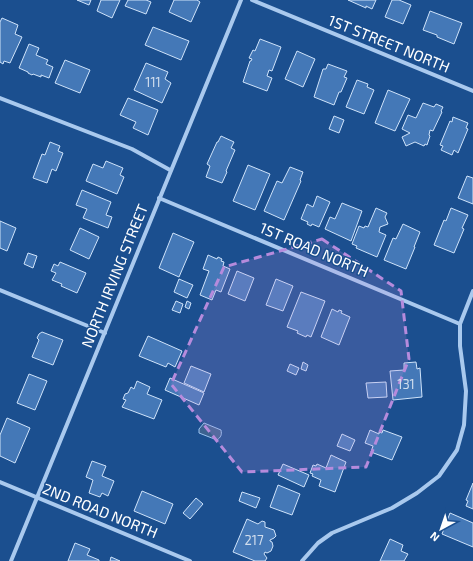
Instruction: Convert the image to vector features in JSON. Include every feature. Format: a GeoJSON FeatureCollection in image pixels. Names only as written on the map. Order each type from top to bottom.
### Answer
{"type":"FeatureCollection","features":[{"type":"Feature","properties":{"kind":"street","name":"NORTH IRVING STREET"},"geometry":{"type":"LineString","coordinates":[[11,561],[38,498],[170,170],[241,0]]}},
{"type":"Feature","properties":{"kind":"street","name":"1ST STREET NORTH"},"geometry":{"type":"LineString","coordinates":[[252,0],[473,91]]}},
{"type":"Feature","properties":{"kind":"street"},"geometry":{"type":"LineString","coordinates":[[0,98],[132,149],[170,170]]}},
{"type":"Feature","properties":{"kind":"street","name":"1ST ROAD NORTH"},"geometry":{"type":"LineString","coordinates":[[159,198],[460,324]]}},
{"type":"Feature","properties":{"kind":"street"},"geometry":{"type":"LineString","coordinates":[[0,290],[105,333]]}},
{"type":"Feature","properties":{"kind":"street"},"geometry":{"type":"LineString","coordinates":[[302,561],[318,543],[332,533],[392,508],[417,493],[439,476],[457,450],[464,425],[466,391],[460,346],[460,324],[473,291]]}},
{"type":"Feature","properties":{"kind":"street","name":"2ND ROAD NORTH"},"geometry":{"type":"LineString","coordinates":[[0,482],[190,561]]}},
{"type":"Feature","properties":{"kind":"highlighted area"},"geometry":{"type":"Polygon","coordinates":[[[322,239],[401,291],[409,359],[366,467],[242,472],[171,384],[224,267],[322,239]]]}},
{"type":"Feature","properties":{"kind":"water"},"geometry":{"type":"Polygon","coordinates":[[[204,423],[221,430],[221,435],[217,440],[199,433],[199,429],[204,423]]]}},
{"type":"Feature","properties":{"kind":"building"},"geometry":{"type":"Polygon","coordinates":[[[77,0],[91,0],[89,5],[77,0]]]}},
{"type":"Feature","properties":{"kind":"building"},"geometry":{"type":"Polygon","coordinates":[[[101,0],[120,0],[112,18],[97,11],[101,0]]]}},
{"type":"Feature","properties":{"kind":"building"},"geometry":{"type":"Polygon","coordinates":[[[128,0],[146,0],[151,2],[146,14],[125,6],[128,0]]]}},
{"type":"Feature","properties":{"kind":"building"},"geometry":{"type":"Polygon","coordinates":[[[174,0],[197,0],[200,2],[191,22],[169,12],[174,0]]]}},
{"type":"Feature","properties":{"kind":"building"},"geometry":{"type":"Polygon","coordinates":[[[348,0],[376,0],[372,9],[348,0]]]}},
{"type":"Feature","properties":{"kind":"building"},"geometry":{"type":"Polygon","coordinates":[[[392,0],[399,0],[411,5],[403,24],[385,17],[392,0]]]}},
{"type":"Feature","properties":{"kind":"building"},"geometry":{"type":"Polygon","coordinates":[[[430,11],[462,23],[454,44],[437,37],[437,35],[423,30],[430,11]]]}},
{"type":"Feature","properties":{"kind":"building"},"geometry":{"type":"Polygon","coordinates":[[[2,18],[18,25],[15,34],[22,37],[10,63],[4,61],[3,64],[0,62],[0,22],[2,18]]]}},
{"type":"Feature","properties":{"kind":"building"},"geometry":{"type":"Polygon","coordinates":[[[153,27],[189,41],[181,60],[145,45],[153,27]]]}},
{"type":"Feature","properties":{"kind":"building"},"geometry":{"type":"Polygon","coordinates":[[[260,39],[281,47],[272,71],[269,70],[267,76],[272,78],[267,91],[243,82],[252,59],[249,58],[253,50],[255,51],[260,39]]]}},
{"type":"Feature","properties":{"kind":"building"},"geometry":{"type":"Polygon","coordinates":[[[29,44],[39,48],[36,55],[48,60],[46,64],[53,67],[49,78],[41,75],[41,77],[32,75],[19,68],[29,44]]]}},
{"type":"Feature","properties":{"kind":"building"},"geometry":{"type":"Polygon","coordinates":[[[297,51],[315,59],[303,87],[285,79],[297,51]]]}},
{"type":"Feature","properties":{"kind":"building"},"geometry":{"type":"Polygon","coordinates":[[[65,60],[90,70],[80,93],[55,83],[65,60]]]}},
{"type":"Feature","properties":{"kind":"building"},"geometry":{"type":"Polygon","coordinates":[[[146,63],[168,72],[165,79],[171,83],[162,103],[134,90],[146,63]]]}},
{"type":"Feature","properties":{"kind":"building"},"geometry":{"type":"Polygon","coordinates":[[[328,64],[347,71],[344,77],[347,78],[334,105],[314,97],[323,69],[326,69],[328,64]]]}},
{"type":"Feature","properties":{"kind":"building"},"geometry":{"type":"Polygon","coordinates":[[[357,80],[368,84],[367,87],[374,90],[364,114],[346,107],[357,80]]]}},
{"type":"Feature","properties":{"kind":"building"},"geometry":{"type":"Polygon","coordinates":[[[388,90],[410,99],[395,131],[375,123],[388,90]]]}},
{"type":"Feature","properties":{"kind":"building"},"geometry":{"type":"Polygon","coordinates":[[[128,98],[158,110],[148,135],[133,128],[136,122],[120,115],[128,98]]]}},
{"type":"Feature","properties":{"kind":"building"},"geometry":{"type":"Polygon","coordinates":[[[423,103],[434,107],[436,104],[443,107],[442,112],[433,131],[430,130],[427,145],[425,144],[424,146],[415,142],[406,146],[402,137],[410,133],[402,129],[408,115],[416,118],[423,103]]]}},
{"type":"Feature","properties":{"kind":"building"},"geometry":{"type":"Polygon","coordinates":[[[334,116],[344,120],[339,133],[329,129],[334,116]]]}},
{"type":"Feature","properties":{"kind":"building"},"geometry":{"type":"Polygon","coordinates":[[[453,117],[468,123],[466,128],[468,129],[458,153],[454,150],[452,155],[441,150],[443,146],[440,145],[453,117]]]}},
{"type":"Feature","properties":{"kind":"building"},"geometry":{"type":"Polygon","coordinates":[[[221,136],[234,142],[231,148],[235,150],[222,183],[206,177],[210,166],[207,164],[221,136]]]}},
{"type":"Feature","properties":{"kind":"building"},"geometry":{"type":"Polygon","coordinates":[[[50,142],[60,146],[58,151],[63,153],[56,171],[52,169],[47,183],[33,178],[42,154],[45,155],[50,142]]]}},
{"type":"Feature","properties":{"kind":"building"},"geometry":{"type":"Polygon","coordinates":[[[106,161],[123,168],[120,175],[124,177],[117,194],[86,181],[93,164],[103,168],[106,161]]]}},
{"type":"Feature","properties":{"kind":"building"},"geometry":{"type":"Polygon","coordinates":[[[248,165],[270,174],[255,210],[233,201],[248,165]]]}},
{"type":"Feature","properties":{"kind":"building"},"geometry":{"type":"Polygon","coordinates":[[[290,167],[303,172],[301,181],[284,220],[264,211],[277,181],[282,183],[290,167]]]}},
{"type":"Feature","properties":{"kind":"building"},"geometry":{"type":"Polygon","coordinates":[[[467,176],[473,178],[473,204],[458,198],[467,176]]]}},
{"type":"Feature","properties":{"kind":"building"},"geometry":{"type":"Polygon","coordinates":[[[82,190],[111,202],[106,215],[112,217],[108,228],[83,218],[87,209],[76,205],[82,190]]]}},
{"type":"Feature","properties":{"kind":"building"},"geometry":{"type":"Polygon","coordinates":[[[317,196],[330,202],[319,227],[312,224],[311,226],[307,224],[308,222],[301,219],[307,204],[313,207],[317,196]]]}},
{"type":"Feature","properties":{"kind":"building"},"geometry":{"type":"Polygon","coordinates":[[[342,203],[362,211],[351,241],[325,229],[330,217],[335,219],[342,203]]]}},
{"type":"Feature","properties":{"kind":"building"},"geometry":{"type":"Polygon","coordinates":[[[376,208],[387,213],[385,217],[388,224],[380,227],[379,232],[386,235],[377,257],[356,248],[357,246],[352,244],[359,226],[364,228],[365,226],[368,227],[376,208]]]}},
{"type":"Feature","properties":{"kind":"building"},"geometry":{"type":"Polygon","coordinates":[[[451,208],[468,215],[454,253],[434,245],[444,220],[446,221],[451,208]]]}},
{"type":"Feature","properties":{"kind":"building"},"geometry":{"type":"Polygon","coordinates":[[[0,221],[16,228],[7,251],[0,248],[0,221]]]}},
{"type":"Feature","properties":{"kind":"building"},"geometry":{"type":"Polygon","coordinates":[[[403,224],[420,232],[406,269],[384,260],[393,238],[396,239],[403,224]]]}},
{"type":"Feature","properties":{"kind":"building"},"geometry":{"type":"Polygon","coordinates":[[[80,228],[99,237],[89,259],[70,250],[80,228]]]}},
{"type":"Feature","properties":{"kind":"building"},"geometry":{"type":"Polygon","coordinates":[[[173,233],[194,242],[179,277],[159,268],[173,233]]]}},
{"type":"Feature","properties":{"kind":"building"},"geometry":{"type":"Polygon","coordinates":[[[28,253],[37,256],[33,268],[24,264],[28,253]]]}},
{"type":"Feature","properties":{"kind":"building"},"geometry":{"type":"Polygon","coordinates":[[[208,255],[217,259],[218,257],[222,259],[221,261],[224,262],[223,266],[230,269],[221,292],[216,290],[212,300],[200,295],[209,271],[203,269],[208,255]]]}},
{"type":"Feature","properties":{"kind":"building"},"geometry":{"type":"Polygon","coordinates":[[[60,262],[86,273],[77,293],[52,280],[56,273],[51,271],[54,264],[58,266],[60,262]]]}},
{"type":"Feature","properties":{"kind":"building"},"geometry":{"type":"Polygon","coordinates":[[[237,271],[254,278],[245,301],[228,294],[237,271]]]}},
{"type":"Feature","properties":{"kind":"building"},"geometry":{"type":"Polygon","coordinates":[[[179,279],[193,285],[187,298],[174,292],[179,279]]]}},
{"type":"Feature","properties":{"kind":"building"},"geometry":{"type":"Polygon","coordinates":[[[276,279],[293,286],[283,311],[266,305],[276,279]]]}},
{"type":"Feature","properties":{"kind":"building"},"geometry":{"type":"Polygon","coordinates":[[[301,292],[325,301],[311,337],[307,335],[306,337],[297,333],[298,331],[287,327],[301,292]]]}},
{"type":"Feature","properties":{"kind":"building"},"geometry":{"type":"Polygon","coordinates":[[[176,301],[183,304],[180,313],[172,310],[176,301]]]}},
{"type":"Feature","properties":{"kind":"building"},"geometry":{"type":"Polygon","coordinates":[[[187,301],[191,303],[189,309],[185,307],[187,301]]]}},
{"type":"Feature","properties":{"kind":"building"},"geometry":{"type":"Polygon","coordinates":[[[332,309],[338,312],[339,310],[342,311],[341,313],[350,317],[339,345],[321,337],[332,309]]]}},
{"type":"Feature","properties":{"kind":"building"},"geometry":{"type":"Polygon","coordinates":[[[42,332],[63,340],[53,365],[32,357],[39,340],[37,338],[42,332]]]}},
{"type":"Feature","properties":{"kind":"building"},"geometry":{"type":"Polygon","coordinates":[[[148,336],[182,351],[175,367],[168,363],[166,367],[139,356],[148,336]]]}},
{"type":"Feature","properties":{"kind":"building"},"geometry":{"type":"Polygon","coordinates":[[[303,362],[308,365],[306,371],[301,369],[303,362]]]}},
{"type":"Feature","properties":{"kind":"building"},"geometry":{"type":"Polygon","coordinates":[[[416,362],[417,369],[420,368],[422,397],[393,400],[390,371],[404,370],[404,363],[416,362]]]}},
{"type":"Feature","properties":{"kind":"building"},"geometry":{"type":"Polygon","coordinates":[[[290,364],[299,368],[296,375],[287,371],[290,364]]]}},
{"type":"Feature","properties":{"kind":"building"},"geometry":{"type":"Polygon","coordinates":[[[191,366],[211,374],[204,392],[184,383],[191,366]]]}},
{"type":"Feature","properties":{"kind":"building"},"geometry":{"type":"Polygon","coordinates":[[[29,374],[47,381],[35,410],[17,403],[29,374]]]}},
{"type":"Feature","properties":{"kind":"building"},"geometry":{"type":"Polygon","coordinates":[[[170,378],[204,393],[199,405],[165,390],[170,378]]]}},
{"type":"Feature","properties":{"kind":"building"},"geometry":{"type":"Polygon","coordinates":[[[137,381],[150,387],[147,394],[162,400],[154,419],[122,407],[126,400],[123,399],[125,394],[128,393],[131,387],[134,389],[137,381]]]}},
{"type":"Feature","properties":{"kind":"building"},"geometry":{"type":"Polygon","coordinates":[[[386,382],[387,397],[368,398],[366,383],[386,382]]]}},
{"type":"Feature","properties":{"kind":"building"},"geometry":{"type":"Polygon","coordinates":[[[7,418],[30,428],[15,463],[0,456],[0,435],[7,418]]]}},
{"type":"Feature","properties":{"kind":"building"},"geometry":{"type":"Polygon","coordinates":[[[370,430],[379,434],[379,432],[382,433],[383,430],[402,437],[392,460],[371,452],[373,446],[365,443],[370,430]]]}},
{"type":"Feature","properties":{"kind":"building"},"geometry":{"type":"Polygon","coordinates":[[[342,434],[355,440],[350,451],[337,446],[342,434]]]}},
{"type":"Feature","properties":{"kind":"building"},"geometry":{"type":"Polygon","coordinates":[[[331,455],[346,462],[335,492],[319,486],[321,480],[312,476],[313,474],[310,473],[313,465],[316,466],[317,464],[326,468],[331,455]]]}},
{"type":"Feature","properties":{"kind":"building"},"geometry":{"type":"Polygon","coordinates":[[[92,461],[106,466],[102,476],[114,481],[108,496],[102,493],[100,497],[89,493],[93,480],[86,477],[92,461]]]}},
{"type":"Feature","properties":{"kind":"building"},"geometry":{"type":"Polygon","coordinates":[[[283,464],[309,475],[304,487],[278,475],[283,464]]]}},
{"type":"Feature","properties":{"kind":"building"},"geometry":{"type":"Polygon","coordinates":[[[473,483],[473,509],[466,506],[468,501],[466,500],[473,483]]]}},
{"type":"Feature","properties":{"kind":"building"},"geometry":{"type":"Polygon","coordinates":[[[278,485],[300,494],[292,515],[270,507],[278,485]]]}},
{"type":"Feature","properties":{"kind":"building"},"geometry":{"type":"Polygon","coordinates":[[[142,491],[173,504],[165,524],[134,511],[142,491]]]}},
{"type":"Feature","properties":{"kind":"building"},"geometry":{"type":"Polygon","coordinates":[[[242,492],[260,498],[256,508],[239,501],[242,492]]]}},
{"type":"Feature","properties":{"kind":"building"},"geometry":{"type":"Polygon","coordinates":[[[196,498],[203,504],[190,519],[183,513],[196,498]]]}},
{"type":"Feature","properties":{"kind":"building"},"geometry":{"type":"Polygon","coordinates":[[[450,513],[473,523],[473,547],[442,534],[450,513]]]}},
{"type":"Feature","properties":{"kind":"building"},"geometry":{"type":"Polygon","coordinates":[[[247,519],[258,524],[262,521],[265,522],[265,527],[274,530],[276,536],[270,540],[273,546],[271,551],[267,553],[265,552],[264,554],[267,558],[265,561],[255,561],[233,552],[247,519]]]}},
{"type":"Feature","properties":{"kind":"building"},"geometry":{"type":"Polygon","coordinates":[[[390,539],[403,545],[401,551],[408,554],[404,561],[380,561],[390,539]]]}},
{"type":"Feature","properties":{"kind":"building"},"geometry":{"type":"Polygon","coordinates":[[[75,543],[90,549],[87,555],[99,561],[68,561],[75,543]]]}},
{"type":"Feature","properties":{"kind":"building"},"geometry":{"type":"Polygon","coordinates":[[[111,557],[120,561],[110,561],[111,557]]]}}]}
